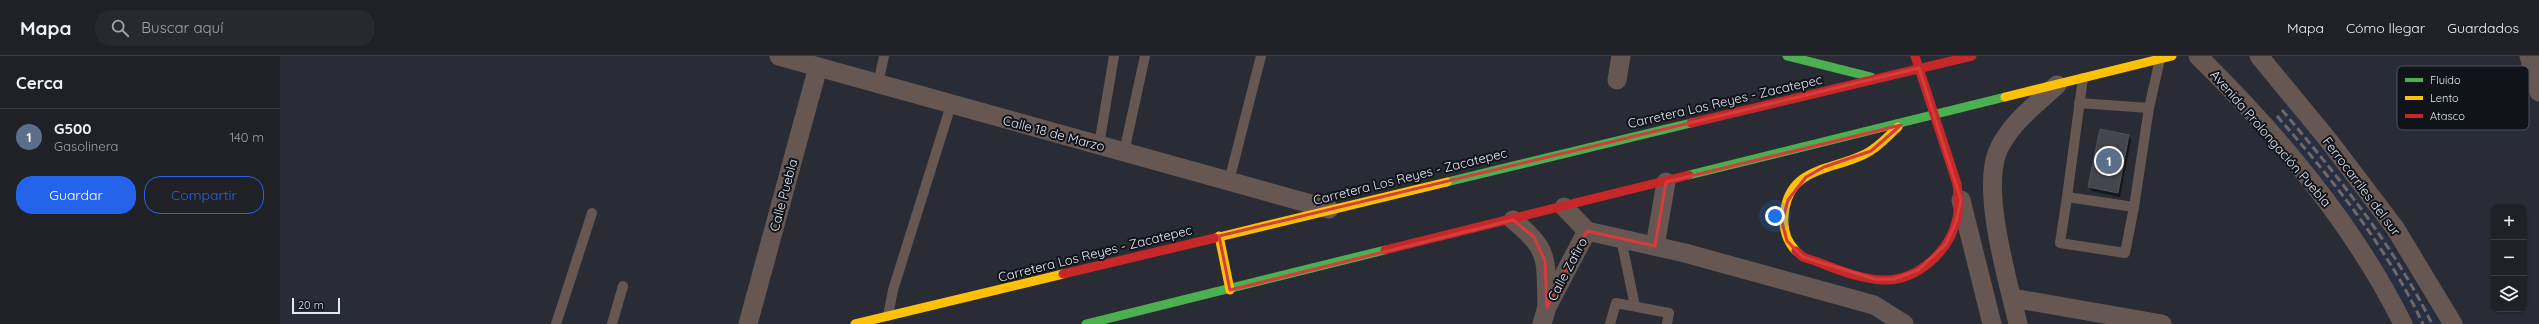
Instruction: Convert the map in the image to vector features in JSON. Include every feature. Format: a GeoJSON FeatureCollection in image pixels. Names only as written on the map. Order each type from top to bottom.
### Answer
{"type":"FeatureCollection","features":[{"type":"Feature","properties":{"kind":"main road"},"geometry":{"type":"LineString","coordinates":[[1787,56],[1876,78]]}},
{"type":"Feature","properties":{"kind":"main road"},"geometry":{"type":"LineString","coordinates":[[1901,125],[1871,151],[1851,160],[1815,171],[1799,185],[1788,200],[1783,215],[1784,235],[1790,246],[1803,257],[1875,279],[1894,279],[1907,276],[1929,264],[1946,244],[1956,222],[1959,192],[1915,56]]}},
{"type":"Feature","properties":{"kind":"main road","name":"Carretera Los Reyes - Zacatepec"},"geometry":{"type":"LineString","coordinates":[[855,324],[1329,209],[1972,56]]}},
{"type":"Feature","properties":{"kind":"main road"},"geometry":{"type":"LineString","coordinates":[[1086,324],[1901,125],[2172,56]]}},
{"type":"Feature","properties":{"kind":"main road"},"geometry":{"type":"LineString","coordinates":[[1218,236],[1230,290]]}},
{"type":"Feature","properties":{"kind":"street","name":"Calle 18 de Marzo"},"geometry":{"type":"LineString","coordinates":[[779,56],[1329,209]]}},
{"type":"Feature","properties":{"kind":"street"},"geometry":{"type":"LineString","coordinates":[[1617,80],[1622,56]]}},
{"type":"Feature","properties":{"kind":"street","name":"Avenida Prolongación Puebla"},"geometry":{"type":"LineString","coordinates":[[2198,56],[2326,197],[2385,289],[2403,324]]}},
{"type":"Feature","properties":{"kind":"street","name":"Ferrocarriles del sur"},"geometry":{"type":"LineString","coordinates":[[2258,56],[2329,141],[2395,228],[2453,324]]}},
{"type":"Feature","properties":{"kind":"street"},"geometry":{"type":"LineString","coordinates":[[2529,56],[2539,92]]}},
{"type":"Feature","properties":{"kind":"street","name":"Calle Puebla"},"geometry":{"type":"LineString","coordinates":[[748,324],[818,67]]}},
{"type":"Feature","properties":{"kind":"street"},"geometry":{"type":"LineString","coordinates":[[2018,324],[1992,203],[1992,176],[1997,154],[2006,137],[2018,121],[2056,85]]}},
{"type":"Feature","properties":{"kind":"street"},"geometry":{"type":"LineString","coordinates":[[1655,246],[1666,182]]}},
{"type":"Feature","properties":{"kind":"street"},"geometry":{"type":"LineString","coordinates":[[1959,192],[1992,324]]}},
{"type":"Feature","properties":{"kind":"street"},"geometry":{"type":"LineString","coordinates":[[1564,207],[1587,231],[1655,246],[1874,305],[1904,324]]}},
{"type":"Feature","properties":{"kind":"street","name":"Calle Zafiro"},"geometry":{"type":"LineString","coordinates":[[1513,220],[1534,237],[1543,251],[1545,315]]}},
{"type":"Feature","properties":{"kind":"street","name":"Calle Zafiro"},"geometry":{"type":"LineString","coordinates":[[1545,315],[1587,231]]}},
{"type":"Feature","properties":{"kind":"street"},"geometry":{"type":"LineString","coordinates":[[2012,298],[2126,321],[2162,324]]}},
{"type":"Feature","properties":{"kind":"lane"},"geometry":{"type":"LineString","coordinates":[[878,84],[884,56]]}},
{"type":"Feature","properties":{"kind":"lane"},"geometry":{"type":"LineString","coordinates":[[1099,145],[1114,56]]}},
{"type":"Feature","properties":{"kind":"lane"},"geometry":{"type":"LineString","coordinates":[[1124,152],[1145,56]]}},
{"type":"Feature","properties":{"kind":"lane"},"geometry":{"type":"LineString","coordinates":[[1229,182],[1261,56]]}},
{"type":"Feature","properties":{"kind":"lane"},"geometry":{"type":"LineString","coordinates":[[2083,78],[2060,243],[2126,253],[2149,108],[2160,59]]}},
{"type":"Feature","properties":{"kind":"lane"},"geometry":{"type":"LineString","coordinates":[[2079,103],[2149,108]]}},
{"type":"Feature","properties":{"kind":"lane"},"geometry":{"type":"LineString","coordinates":[[888,316],[893,290],[951,105]]}},
{"type":"Feature","properties":{"kind":"lane"},"geometry":{"type":"LineString","coordinates":[[2067,197],[2134,207]]}},
{"type":"Feature","properties":{"kind":"lane"},"geometry":{"type":"LineString","coordinates":[[556,324],[592,213]]}},
{"type":"Feature","properties":{"kind":"lane"},"geometry":{"type":"LineString","coordinates":[[1621,239],[1635,306]]}},
{"type":"Feature","properties":{"kind":"lane"},"geometry":{"type":"LineString","coordinates":[[612,324],[623,286]]}},
{"type":"Feature","properties":{"kind":"lane"},"geometry":{"type":"LineString","coordinates":[[1610,324],[1616,302],[1669,313],[1667,324]]}},
{"type":"Feature","properties":{"kind":"highlighted area"},"geometry":{"type":"Polygon","coordinates":[[[1919,68],[1961,200],[1956,222],[1946,244],[1918,270],[1894,279],[1875,279],[1803,257],[1787,241],[1782,222],[1788,200],[1806,177],[1824,167],[1871,151],[1901,125],[1666,182],[1655,246],[1587,231],[1547,307],[1545,261],[1534,237],[1513,220],[1230,290],[1219,236],[1919,68]]]}},
{"type":"Feature","properties":{"kind":"shaded area"},"geometry":{"type":"Polygon","coordinates":[[[2287,105],[2358,194],[2397,253],[2439,324],[2416,324],[2369,242],[2330,189],[2271,122],[2287,105]]]}},
{"type":"Feature","properties":{"kind":"building"},"geometry":{"type":"Polygon","coordinates":[[[2100,129],[2129,135],[2118,193],[2088,187],[2100,129]]]}},
{"type":"Feature","properties":{"kind":"railway"},"geometry":{"type":"LineString","coordinates":[[2282,110],[2324,160],[2383,239],[2417,295],[2432,324]]}},
{"type":"Feature","properties":{"kind":"railway"},"geometry":{"type":"LineString","coordinates":[[2277,116],[2318,164],[2357,215],[2393,268],[2423,324]]}},
{"type":"Feature","properties":{"kind":"traffic: fast"},"geometry":{"type":"LineString","coordinates":[[1787,56],[1871,77]]}},
{"type":"Feature","properties":{"kind":"traffic: fast"},"geometry":{"type":"LineString","coordinates":[[1689,175],[2005,97]]}},
{"type":"Feature","properties":{"kind":"traffic: fast"},"geometry":{"type":"LineString","coordinates":[[1447,182],[1691,123]]}},
{"type":"Feature","properties":{"kind":"traffic: fast"},"geometry":{"type":"LineString","coordinates":[[1086,324],[1385,250]]}},
{"type":"Feature","properties":{"kind":"traffic: slow"},"geometry":{"type":"LineString","coordinates":[[2005,97],[2172,56]]}},
{"type":"Feature","properties":{"kind":"traffic: slow"},"geometry":{"type":"LineString","coordinates":[[1796,251],[1788,239],[1784,222],[1787,200],[1793,188],[1802,179],[1813,173],[1870,152],[1898,127]]}},
{"type":"Feature","properties":{"kind":"traffic: slow"},"geometry":{"type":"LineString","coordinates":[[1215,238],[1447,182]]}},
{"type":"Feature","properties":{"kind":"traffic: slow"},"geometry":{"type":"LineString","coordinates":[[1219,236],[1230,290]]}},
{"type":"Feature","properties":{"kind":"traffic: slow"},"geometry":{"type":"LineString","coordinates":[[855,324],[1063,274]]}},
{"type":"Feature","properties":{"kind":"traffic: jam"},"geometry":{"type":"LineString","coordinates":[[1915,56],[1957,184]]}},
{"type":"Feature","properties":{"kind":"traffic: jam"},"geometry":{"type":"LineString","coordinates":[[1691,123],[1972,56]]}},
{"type":"Feature","properties":{"kind":"traffic: jam"},"geometry":{"type":"LineString","coordinates":[[1385,250],[1689,175]]}},
{"type":"Feature","properties":{"kind":"traffic: jam"},"geometry":{"type":"LineString","coordinates":[[1796,251],[1803,257],[1862,277],[1883,280],[1896,279],[1908,275],[1920,270],[1930,262],[1947,242],[1958,214],[1957,184]]}},
{"type":"Feature","properties":{"kind":"traffic: jam"},"geometry":{"type":"LineString","coordinates":[[1063,274],[1215,238]]}},
{"type":"Feature","properties":{"kind":"place","name":"G500"},"geometry":{"type":"Point","coordinates":[2109,161]}}]}
